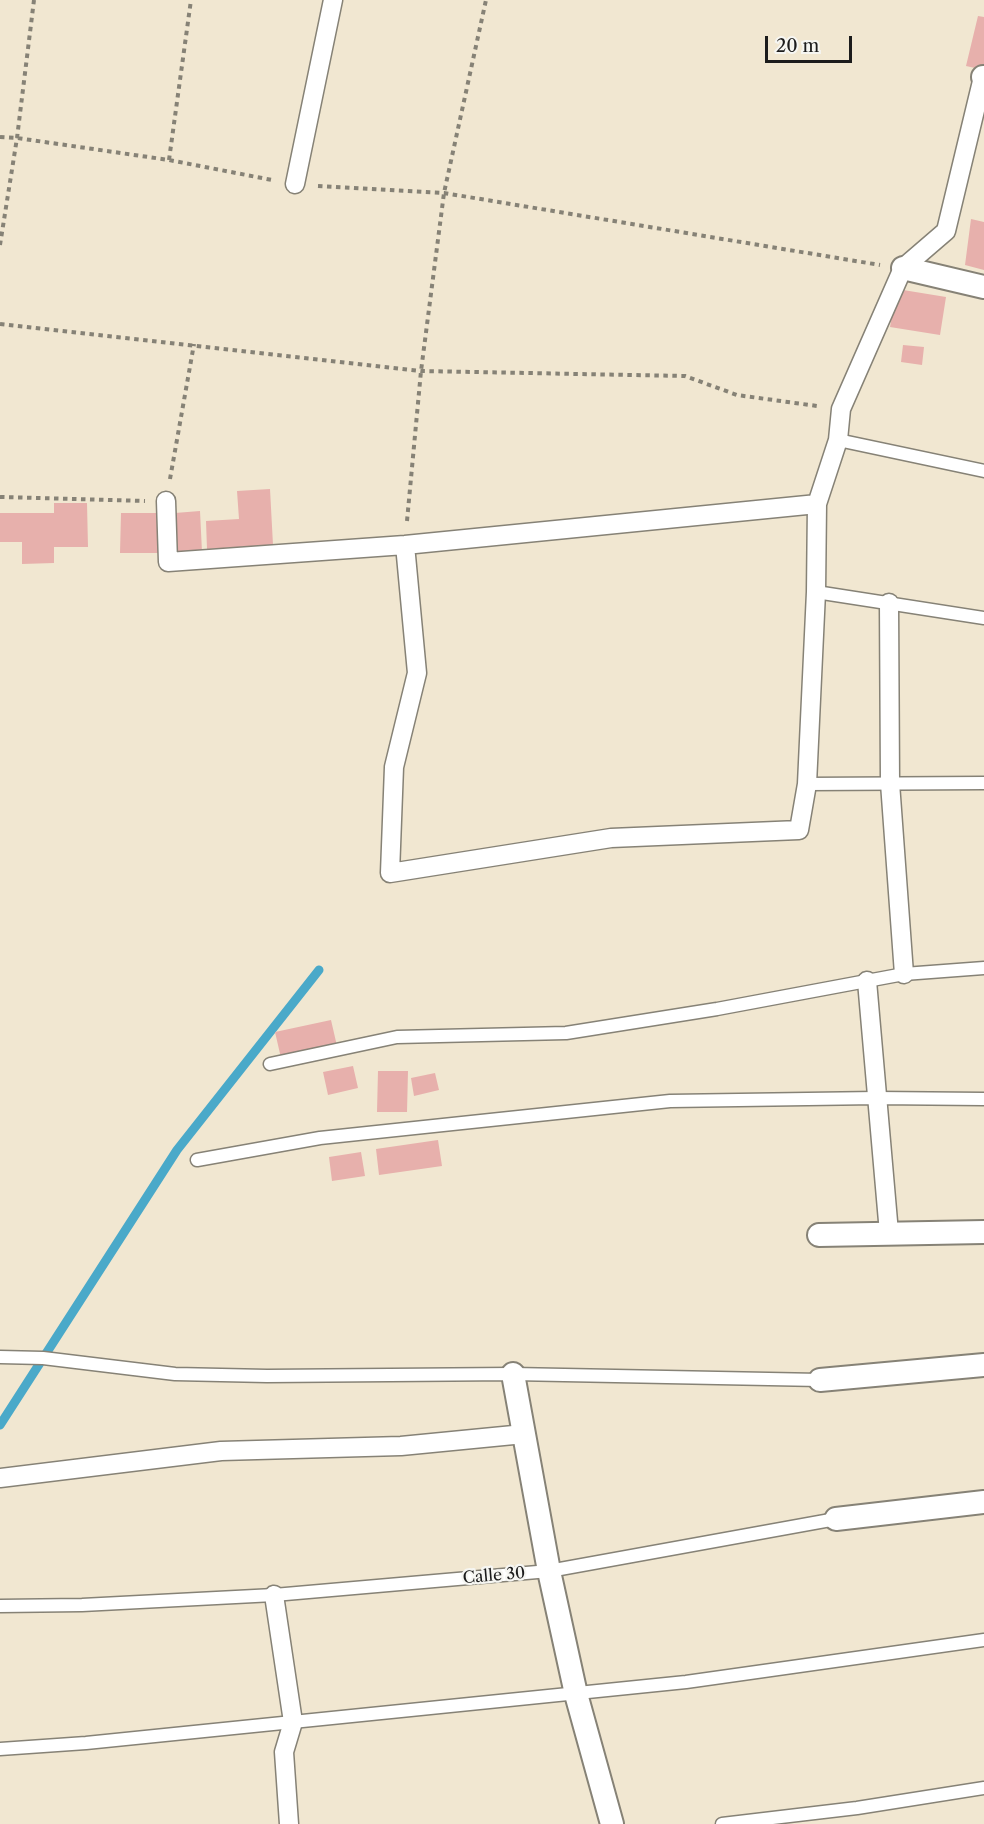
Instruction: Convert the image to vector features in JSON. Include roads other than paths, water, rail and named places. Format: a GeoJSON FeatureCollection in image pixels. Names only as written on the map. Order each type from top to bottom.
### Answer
{"type":"FeatureCollection","features":[{"type":"Feature","properties":{"kind":"street"},"geometry":{"type":"LineString","coordinates":[[295,184],[333,0]]}},
{"type":"Feature","properties":{"kind":"street"},"geometry":{"type":"LineString","coordinates":[[405,545],[417,674],[394,767],[390,873],[611,838],[799,831],[807,784],[816,592],[817,504],[838,440],[841,409],[903,268],[946,231],[984,77]]}},
{"type":"Feature","properties":{"kind":"street"},"geometry":{"type":"LineString","coordinates":[[903,268],[984,286]]}},
{"type":"Feature","properties":{"kind":"street"},"geometry":{"type":"LineString","coordinates":[[166,501],[168,562],[405,545],[817,504]]}},
{"type":"Feature","properties":{"kind":"street"},"geometry":{"type":"LineString","coordinates":[[889,603],[890,783],[904,974]]}},
{"type":"Feature","properties":{"kind":"street"},"geometry":{"type":"LineString","coordinates":[[867,981],[889,1233]]}},
{"type":"Feature","properties":{"kind":"street"},"geometry":{"type":"LineString","coordinates":[[819,1234],[984,1232]]}},
{"type":"Feature","properties":{"kind":"street"},"geometry":{"type":"LineString","coordinates":[[820,1380],[984,1365]]}},
{"type":"Feature","properties":{"kind":"street"},"geometry":{"type":"LineString","coordinates":[[513,1374],[549,1571],[576,1694],[612,1824]]}},
{"type":"Feature","properties":{"kind":"street"},"geometry":{"type":"LineString","coordinates":[[0,1479],[221,1451],[401,1446],[524,1434]]}},
{"type":"Feature","properties":{"kind":"street","name":"Calle 30"},"geometry":{"type":"LineString","coordinates":[[836,1519],[984,1502]]}},
{"type":"Feature","properties":{"kind":"street"},"geometry":{"type":"LineString","coordinates":[[274,1595],[293,1722],[284,1752],[290,1824]]}},
{"type":"Feature","properties":{"kind":"lane"},"geometry":{"type":"LineString","coordinates":[[838,440],[984,471]]}},
{"type":"Feature","properties":{"kind":"lane"},"geometry":{"type":"LineString","coordinates":[[816,592],[984,618]]}},
{"type":"Feature","properties":{"kind":"lane"},"geometry":{"type":"LineString","coordinates":[[807,784],[984,783]]}},
{"type":"Feature","properties":{"kind":"lane"},"geometry":{"type":"LineString","coordinates":[[270,1064],[397,1038],[566,1033],[717,1009],[904,974],[984,968]]}},
{"type":"Feature","properties":{"kind":"lane"},"geometry":{"type":"LineString","coordinates":[[197,1160],[320,1138],[670,1101],[984,1099]]}},
{"type":"Feature","properties":{"kind":"lane"},"geometry":{"type":"LineString","coordinates":[[0,1357],[43,1358],[175,1374],[278,1376],[513,1374],[820,1380]]}},
{"type":"Feature","properties":{"kind":"lane","name":"Calle 30"},"geometry":{"type":"LineString","coordinates":[[0,1606],[82,1605],[274,1595],[549,1571],[836,1519]]}},
{"type":"Feature","properties":{"kind":"lane"},"geometry":{"type":"LineString","coordinates":[[0,1749],[86,1743],[686,1682],[984,1640]]}},
{"type":"Feature","properties":{"kind":"lane"},"geometry":{"type":"LineString","coordinates":[[722,1824],[857,1808],[984,1788]]}},
{"type":"Feature","properties":{"kind":"waterway"},"geometry":{"type":"LineString","coordinates":[[0,1425],[177,1150],[319,970]]}}]}
